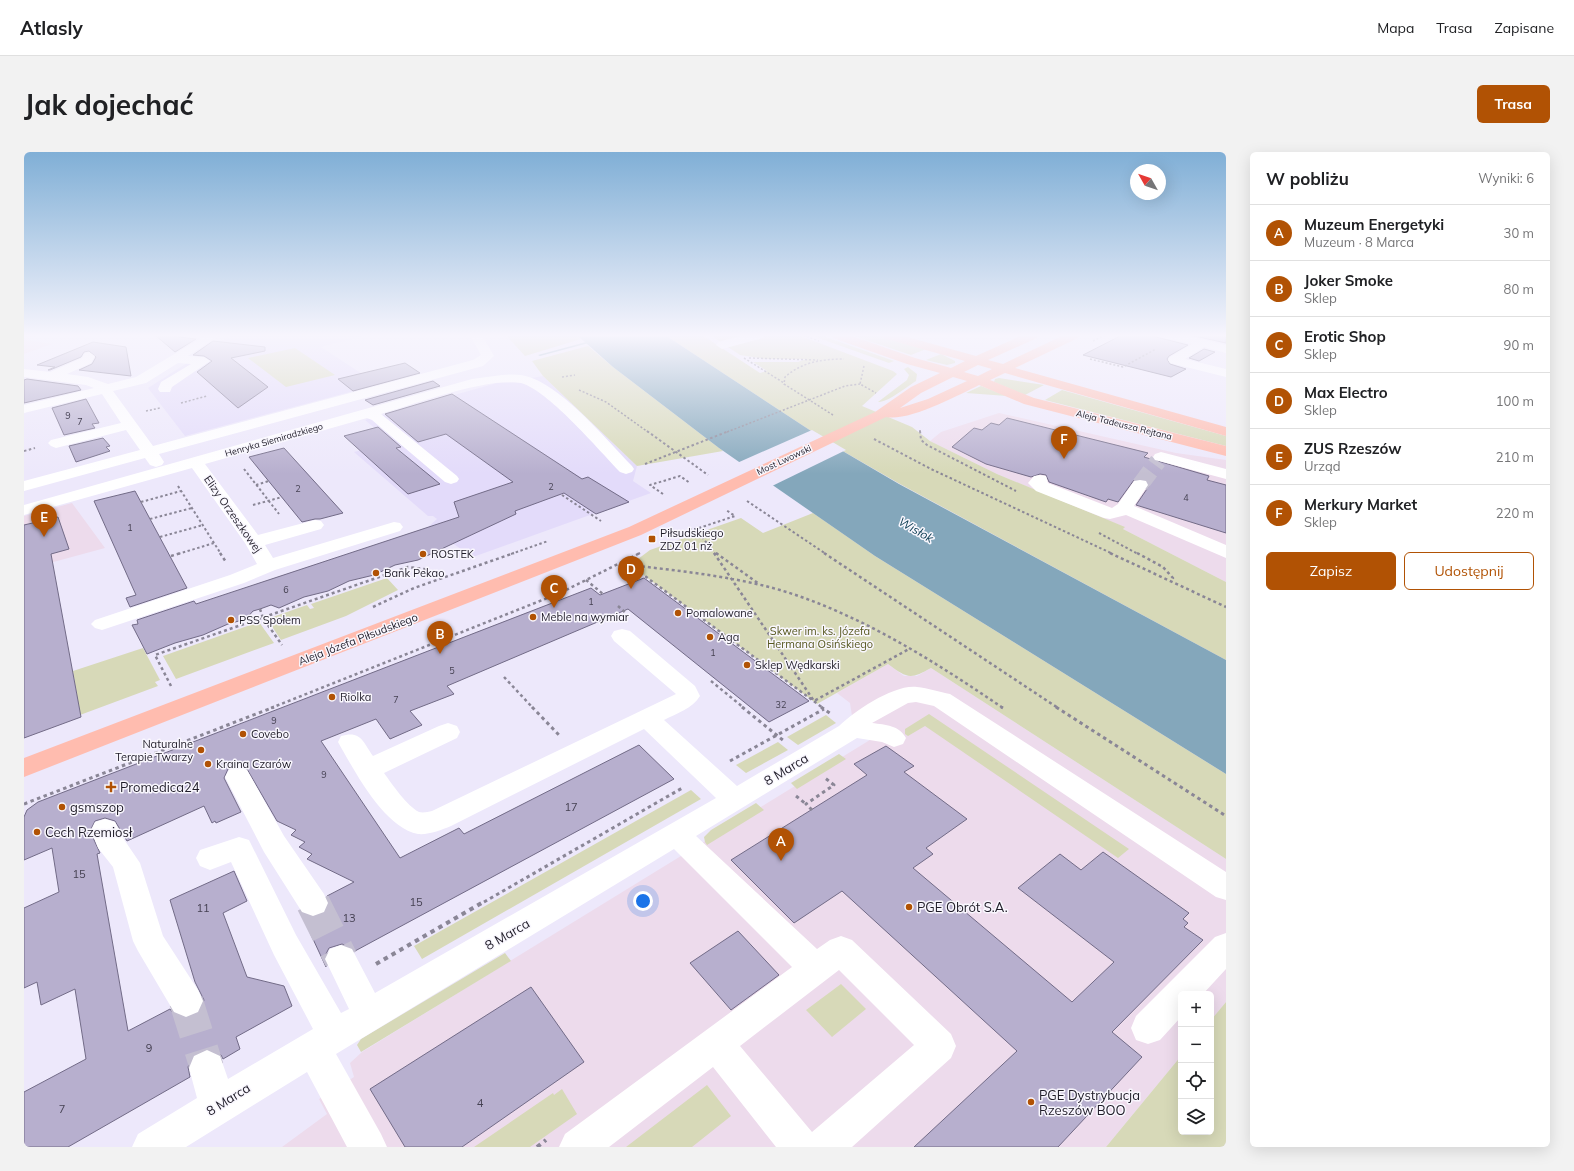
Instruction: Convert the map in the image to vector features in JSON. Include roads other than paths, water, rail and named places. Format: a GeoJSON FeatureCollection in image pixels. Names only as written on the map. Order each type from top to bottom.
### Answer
{"type":"FeatureCollection","features":[{"type":"Feature","properties":{"kind":"main road"},"geometry":{"type":"LineString","coordinates":[[916,390],[923,381]]}},
{"type":"Feature","properties":{"kind":"main road"},"geometry":{"type":"LineString","coordinates":[[880,415],[916,390],[933,381]]}},
{"type":"Feature","properties":{"kind":"main road"},"geometry":{"type":"LineString","coordinates":[[880,415],[909,410],[933,402],[975,381]]}},
{"type":"Feature","properties":{"kind":"main road","name":"Aleja Tadeusza Rejtana"},"geometry":{"type":"LineString","coordinates":[[981,381],[1029,401],[1226,451]]}},
{"type":"Feature","properties":{"kind":"main road","name":"Aleja Tadeusza Rejtana"},"geometry":{"type":"LineString","coordinates":[[1049,381],[1226,432]]}},
{"type":"Feature","properties":{"kind":"main road"},"geometry":{"type":"LineString","coordinates":[[933,402],[981,397],[1029,401]]}},
{"type":"Feature","properties":{"kind":"main road","name":"Most Lwowski"},"geometry":{"type":"LineString","coordinates":[[689,504],[880,415]]}},
{"type":"Feature","properties":{"kind":"main road","name":"Aleja Józefa Piłsudskiego"},"geometry":{"type":"LineString","coordinates":[[24,767],[635,531],[689,504]]}},
{"type":"Feature","properties":{"kind":"street"},"geometry":{"type":"LineString","coordinates":[[91,381],[96,382],[106,389],[148,451],[165,470]]}},
{"type":"Feature","properties":{"kind":"street"},"geometry":{"type":"LineString","coordinates":[[24,409],[135,381]]}},
{"type":"Feature","properties":{"kind":"street"},"geometry":{"type":"LineString","coordinates":[[165,389],[166,385],[172,381]]}},
{"type":"Feature","properties":{"kind":"street","name":"Henryka Siemiradzkiego"},"geometry":{"type":"LineString","coordinates":[[24,486],[148,451],[409,381]]}},
{"type":"Feature","properties":{"kind":"street","name":"Henryka Siemiradzkiego"},"geometry":{"type":"LineString","coordinates":[[24,510],[482,381]]}},
{"type":"Feature","properties":{"kind":"street","name":"Henryka Siemiradzkiego"},"geometry":{"type":"LineString","coordinates":[[529,381],[544,390],[626,469]]}},
{"type":"Feature","properties":{"kind":"street"},"geometry":{"type":"LineString","coordinates":[[368,413],[377,417],[451,479]]}},
{"type":"Feature","properties":{"kind":"street"},"geometry":{"type":"LineString","coordinates":[[331,424],[346,435]]}},
{"type":"Feature","properties":{"kind":"street"},"geometry":{"type":"LineString","coordinates":[[56,443],[130,425]]}},
{"type":"Feature","properties":{"kind":"street"},"geometry":{"type":"LineString","coordinates":[[1175,438],[1160,459],[1226,474]]}},
{"type":"Feature","properties":{"kind":"street","name":"Elizy Orzeszkowej"},"geometry":{"type":"LineString","coordinates":[[196,462],[254,542],[268,566]]}},
{"type":"Feature","properties":{"kind":"street"},"geometry":{"type":"LineString","coordinates":[[1040,480],[1036,483],[1042,487],[1110,514],[1118,513],[1124,508],[1140,485]]}},
{"type":"Feature","properties":{"kind":"street"},"geometry":{"type":"LineString","coordinates":[[1124,508],[1226,552]]}},
{"type":"Feature","properties":{"kind":"street"},"geometry":{"type":"LineString","coordinates":[[254,542],[315,525]]}},
{"type":"Feature","properties":{"kind":"street"},"geometry":{"type":"LineString","coordinates":[[102,624],[237,579],[268,566],[394,527]]}},
{"type":"Feature","properties":{"kind":"street"},"geometry":{"type":"LineString","coordinates":[[350,742],[402,816],[415,823],[442,819],[684,700],[688,696],[687,691],[622,636]]}},
{"type":"Feature","properties":{"kind":"street","name":"8 Marca"},"geometry":{"type":"LineString","coordinates":[[151,1147],[324,1041],[735,800],[901,697],[916,694],[942,700],[1226,888]]}},
{"type":"Feature","properties":{"kind":"street"},"geometry":{"type":"LineString","coordinates":[[647,718],[735,800]]}},
{"type":"Feature","properties":{"kind":"street"},"geometry":{"type":"LineString","coordinates":[[369,769],[448,732]]}},
{"type":"Feature","properties":{"kind":"street"},"geometry":{"type":"LineString","coordinates":[[238,777],[274,844],[313,903]]}},
{"type":"Feature","properties":{"kind":"street"},"geometry":{"type":"LineString","coordinates":[[105,830],[108,840],[126,863],[150,941],[186,1001]]}},
{"type":"Feature","properties":{"kind":"street"},"geometry":{"type":"LineString","coordinates":[[676,834],[816,969]]}},
{"type":"Feature","properties":{"kind":"street"},"geometry":{"type":"LineString","coordinates":[[210,858],[238,848],[285,945],[368,1147]]}},
{"type":"Feature","properties":{"kind":"street"},"geometry":{"type":"LineString","coordinates":[[1184,991],[1226,947]]}},
{"type":"Feature","properties":{"kind":"street"},"geometry":{"type":"LineString","coordinates":[[578,1147],[841,950],[939,1046],[823,1147]]}},
{"type":"Feature","properties":{"kind":"street"},"geometry":{"type":"LineString","coordinates":[[346,969],[369,1015]]}},
{"type":"Feature","properties":{"kind":"street"},"geometry":{"type":"LineString","coordinates":[[1148,1028],[1178,997]]}},
{"type":"Feature","properties":{"kind":"street"},"geometry":{"type":"LineString","coordinates":[[716,1044],[800,1147]]}},
{"type":"Feature","properties":{"kind":"street"},"geometry":{"type":"LineString","coordinates":[[207,1068],[218,1106]]}},
{"type":"Feature","properties":{"kind":"water","name":"Wisłok"},"geometry":{"type":"Polygon","coordinates":[[[632,381],[736,381],[834,446],[899,484],[1226,660],[1226,774],[875,556],[719,448],[632,381]]]}},
{"type":"Feature","properties":{"kind":"tunnel"},"geometry":{"type":"LineString","coordinates":[[1140,485],[1158,461]]}},
{"type":"Feature","properties":{"kind":"tunnel"},"geometry":{"type":"LineString","coordinates":[[313,903],[341,959]]}},
{"type":"Feature","properties":{"kind":"tunnel"},"geometry":{"type":"LineString","coordinates":[[186,1001],[207,1068]]}},
{"type":"Feature","properties":{"kind":"place","name":"Merkury Market"},"geometry":{"type":"Point","coordinates":[1064,459]}},
{"type":"Feature","properties":{"kind":"place","name":"ZUS Rzeszów"},"geometry":{"type":"Point","coordinates":[44,537]}},
{"type":"Feature","properties":{"kind":"place","name":"Piłsudskiego ZDZ 01 nż"},"geometry":{"type":"Point","coordinates":[652,539]}},
{"type":"Feature","properties":{"kind":"place","name":"ROSTEK"},"geometry":{"type":"Point","coordinates":[423,554]}},
{"type":"Feature","properties":{"kind":"place","name":"Bank Pekao"},"geometry":{"type":"Point","coordinates":[376,573]}},
{"type":"Feature","properties":{"kind":"place","name":"Max Electro"},"geometry":{"type":"Point","coordinates":[631,589]}},
{"type":"Feature","properties":{"kind":"place","name":"Erotic Shop"},"geometry":{"type":"Point","coordinates":[554,608]}},
{"type":"Feature","properties":{"kind":"place","name":"Pomalowane"},"geometry":{"type":"Point","coordinates":[678,613]}},
{"type":"Feature","properties":{"kind":"place","name":"Meble na wymiar"},"geometry":{"type":"Point","coordinates":[533,617]}},
{"type":"Feature","properties":{"kind":"place","name":"PSS Społem"},"geometry":{"type":"Point","coordinates":[231,620]}},
{"type":"Feature","properties":{"kind":"place","name":"Aga"},"geometry":{"type":"Point","coordinates":[710,637]}},
{"type":"Feature","properties":{"kind":"place","name":"Joker Smoke"},"geometry":{"type":"Point","coordinates":[440,654]}},
{"type":"Feature","properties":{"kind":"place","name":"Sklep Wędkarski"},"geometry":{"type":"Point","coordinates":[747,665]}},
{"type":"Feature","properties":{"kind":"place","name":"Riolka"},"geometry":{"type":"Point","coordinates":[332,697]}},
{"type":"Feature","properties":{"kind":"place","name":"Covebo"},"geometry":{"type":"Point","coordinates":[243,734]}},
{"type":"Feature","properties":{"kind":"place","name":"Naturalne Terapie Twarzy"},"geometry":{"type":"Point","coordinates":[201,750]}},
{"type":"Feature","properties":{"kind":"place","name":"Kraina Czarów"},"geometry":{"type":"Point","coordinates":[208,764]}},
{"type":"Feature","properties":{"kind":"place","name":"Promedica24"},"geometry":{"type":"Point","coordinates":[111,787]}},
{"type":"Feature","properties":{"kind":"place","name":"gsmszop"},"geometry":{"type":"Point","coordinates":[62,807]}},
{"type":"Feature","properties":{"kind":"place","name":"Cech Rzemiosł"},"geometry":{"type":"Point","coordinates":[37,832]}},
{"type":"Feature","properties":{"kind":"place","name":"Muzeum Energetyki"},"geometry":{"type":"Point","coordinates":[781,861]}},
{"type":"Feature","properties":{"kind":"place","name":"PGE Obrót S.A."},"geometry":{"type":"Point","coordinates":[909,907]}},
{"type":"Feature","properties":{"kind":"place","name":"PGE Dystrybucja Rzeszów BOO"},"geometry":{"type":"Point","coordinates":[1031,1102]}},
{"type":"Feature","properties":{"kind":"park label","name":"Skwer im. ks. Józefa Hermana Osińskiego"},"geometry":{"type":"Point","coordinates":[820,637]}}]}
